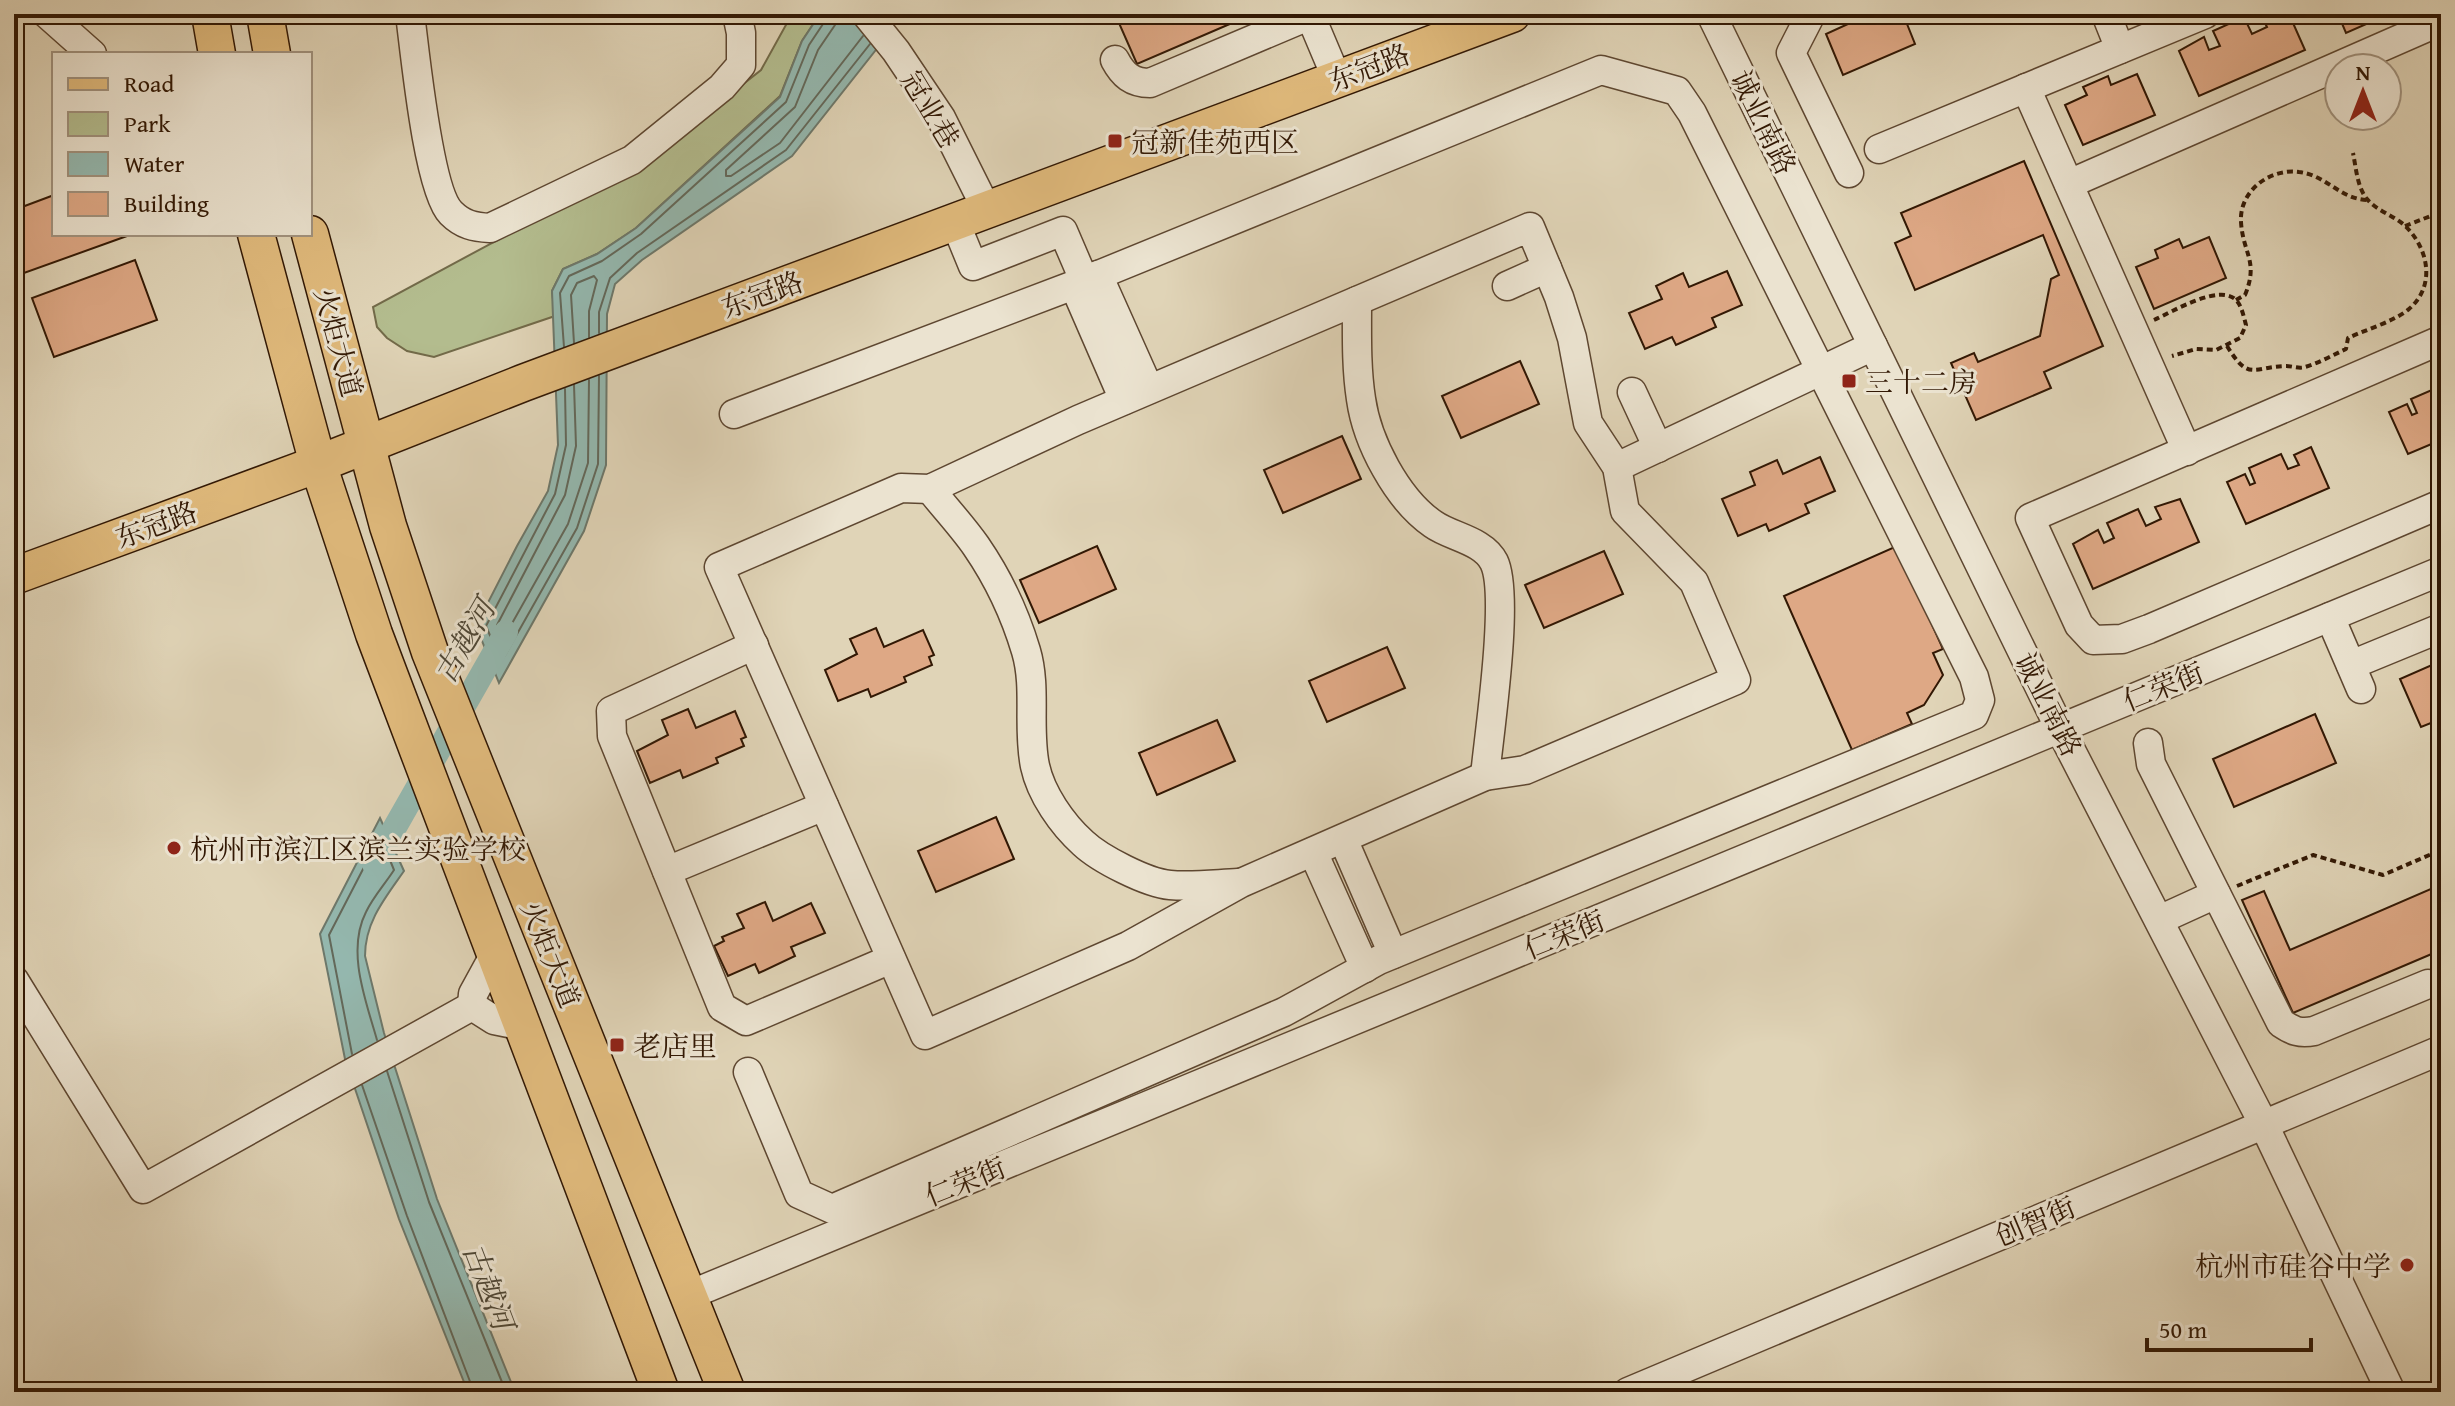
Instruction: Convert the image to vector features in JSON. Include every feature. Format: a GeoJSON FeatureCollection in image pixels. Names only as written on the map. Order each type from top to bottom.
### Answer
{"type":"FeatureCollection","features":[{"type":"Feature","properties":{"kind":"main road"},"geometry":{"type":"LineString","coordinates":[[210,14],[217,52]]}},
{"type":"Feature","properties":{"kind":"main road"},"geometry":{"type":"LineString","coordinates":[[265,14],[272,52]]}},
{"type":"Feature","properties":{"kind":"main road","name":"东冠路"},"geometry":{"type":"LineString","coordinates":[[14,576],[1512,14]]}},
{"type":"Feature","properties":{"kind":"main road","name":"火炬大道"},"geometry":{"type":"LineString","coordinates":[[257,236],[318,464],[374,634],[661,1392]]}},
{"type":"Feature","properties":{"kind":"main road","name":"火炬大道"},"geometry":{"type":"LineString","coordinates":[[311,236],[388,526],[430,652],[727,1392]]}},
{"type":"Feature","properties":{"kind":"street"},"geometry":{"type":"LineString","coordinates":[[47,14],[90,52]]}},
{"type":"Feature","properties":{"kind":"street"},"geometry":{"type":"LineString","coordinates":[[410,14],[429,152],[439,189],[449,212],[470,227],[490,228],[632,160],[722,87],[741,65],[741,33],[737,14]]}},
{"type":"Feature","properties":{"kind":"street","name":"冠业巷"},"geometry":{"type":"LineString","coordinates":[[866,14],[896,51],[941,118],[971,216],[973,266],[1063,231],[1085,280]]}},
{"type":"Feature","properties":{"kind":"street"},"geometry":{"type":"LineString","coordinates":[[1115,60],[1129,78],[1139,83],[1150,83],[1311,14],[1337,79]]}},
{"type":"Feature","properties":{"kind":"street","name":"诚业南路"},"geometry":{"type":"LineString","coordinates":[[1711,14],[2060,729],[2264,1125],[2391,1392]]}},
{"type":"Feature","properties":{"kind":"street"},"geometry":{"type":"LineString","coordinates":[[1811,14],[1791,53],[1849,173]]}},
{"type":"Feature","properties":{"kind":"street"},"geometry":{"type":"LineString","coordinates":[[2106,14],[2120,49]]}},
{"type":"Feature","properties":{"kind":"street"},"geometry":{"type":"LineString","coordinates":[[1879,149],[2205,14]]}},
{"type":"Feature","properties":{"kind":"street"},"geometry":{"type":"LineString","coordinates":[[2069,184],[2441,21]]}},
{"type":"Feature","properties":{"kind":"street"},"geometry":{"type":"LineString","coordinates":[[734,414],[1085,280],[1601,70],[1677,91],[1692,113],[1974,677],[1980,700],[1974,715],[1379,960],[1284,1012],[832,1209],[799,1194],[748,1072]]}},
{"type":"Feature","properties":{"kind":"street"},"geometry":{"type":"LineString","coordinates":[[2026,88],[2187,451]]}},
{"type":"Feature","properties":{"kind":"street"},"geometry":{"type":"LineString","coordinates":[[1530,227],[1547,268],[1572,338],[1588,423],[1617,467],[1625,511],[1694,582],[1736,680],[1525,770],[1485,776],[1241,883],[1128,946],[925,1035],[719,567],[901,488],[930,489],[1137,395],[1530,227]]}},
{"type":"Feature","properties":{"kind":"street"},"geometry":{"type":"LineString","coordinates":[[1507,286],[1547,268]]}},
{"type":"Feature","properties":{"kind":"street"},"geometry":{"type":"LineString","coordinates":[[1085,280],[1137,395]]}},
{"type":"Feature","properties":{"kind":"street"},"geometry":{"type":"LineString","coordinates":[[1357,301],[1361,400],[1367,425],[1390,475],[1404,498],[1433,524],[1480,547],[1494,562],[1499,590],[1497,647],[1485,776]]}},
{"type":"Feature","properties":{"kind":"street"},"geometry":{"type":"LineString","coordinates":[[2441,340],[2030,518],[2079,625],[2093,640],[2105,628],[2149,629],[2441,504]]}},
{"type":"Feature","properties":{"kind":"street"},"geometry":{"type":"LineString","coordinates":[[1617,467],[1873,346]]}},
{"type":"Feature","properties":{"kind":"street"},"geometry":{"type":"LineString","coordinates":[[1632,392],[1658,448]]}},
{"type":"Feature","properties":{"kind":"street"},"geometry":{"type":"LineString","coordinates":[[930,489],[975,544],[1010,609],[1026,652],[1032,680],[1035,768],[1043,791],[1059,814],[1084,844],[1129,871],[1168,885],[1241,883]]}},
{"type":"Feature","properties":{"kind":"street","name":"仁荣街"},"geometry":{"type":"LineString","coordinates":[[687,1296],[2441,571]]}},
{"type":"Feature","properties":{"kind":"street"},"geometry":{"type":"LineString","coordinates":[[2330,617],[2356,677],[2441,628]]}},
{"type":"Feature","properties":{"kind":"street"},"geometry":{"type":"LineString","coordinates":[[754,645],[611,711],[612,736],[722,1007],[746,1021],[891,959]]}},
{"type":"Feature","properties":{"kind":"street"},"geometry":{"type":"LineString","coordinates":[[2148,743],[2151,764],[2281,1023],[2303,1034],[2428,984]]}},
{"type":"Feature","properties":{"kind":"street"},"geometry":{"type":"LineString","coordinates":[[667,871],[824,806]]}},
{"type":"Feature","properties":{"kind":"street"},"geometry":{"type":"LineString","coordinates":[[1343,839],[1379,960]]}},
{"type":"Feature","properties":{"kind":"street"},"geometry":{"type":"LineString","coordinates":[[1313,852],[1379,960],[1398,1002]]}},
{"type":"Feature","properties":{"kind":"street"},"geometry":{"type":"LineString","coordinates":[[2159,920],[2216,894]]}},
{"type":"Feature","properties":{"kind":"street"},"geometry":{"type":"LineString","coordinates":[[472,1006],[473,994],[496,952]]}},
{"type":"Feature","properties":{"kind":"street"},"geometry":{"type":"LineString","coordinates":[[14,980],[143,1189],[472,1006]]}},
{"type":"Feature","properties":{"kind":"street"},"geometry":{"type":"LineString","coordinates":[[472,1006],[494,1020],[523,1026]]}},
{"type":"Feature","properties":{"kind":"street","name":"创智街"},"geometry":{"type":"LineString","coordinates":[[1628,1392],[2441,1050]]}},
{"type":"Feature","properties":{"kind":"path"},"geometry":{"type":"LineString","coordinates":[[2353,153],[2367,200]]}},
{"type":"Feature","properties":{"kind":"path"},"geometry":{"type":"LineString","coordinates":[[2227,346],[2239,364],[2263,371],[2285,366],[2302,368],[2346,349],[2348,338],[2407,310],[2424,288],[2427,272],[2422,246],[2405,226],[2367,200],[2347,197],[2312,174],[2283,171],[2267,176],[2253,188],[2240,218],[2252,271],[2245,295],[2236,300]]}},
{"type":"Feature","properties":{"kind":"path"},"geometry":{"type":"LineString","coordinates":[[2405,226],[2441,212]]}},
{"type":"Feature","properties":{"kind":"path"},"geometry":{"type":"LineString","coordinates":[[2133,329],[2211,294],[2228,295],[2236,300],[2246,325],[2240,338],[2216,350],[2196,349],[2176,353],[2152,372]]}},
{"type":"Feature","properties":{"kind":"path"},"geometry":{"type":"LineString","coordinates":[[2216,894],[2313,855],[2383,875],[2441,850]]}},
{"type":"Feature","properties":{"kind":"green space"},"geometry":{"type":"Polygon","coordinates":[[[792,14],[820,14],[802,41],[780,96],[636,228],[597,254],[563,269],[552,291],[555,316],[434,357],[407,351],[377,327],[373,307],[648,159],[761,70],[792,14]]]}},
{"type":"Feature","properties":{"kind":"water"},"geometry":{"type":"Polygon","coordinates":[[[820,14],[897,14],[890,32],[792,156],[642,260],[615,284],[607,314],[606,465],[584,531],[499,683],[476,626],[548,491],[558,445],[552,291],[563,269],[597,254],[636,228],[780,97],[802,41],[820,14]]]}},
{"type":"Feature","properties":{"kind":"water"},"geometry":{"type":"Polygon","coordinates":[[[380,818],[404,871],[372,921],[365,956],[384,1033],[437,1199],[515,1392],[468,1392],[399,1219],[345,1059],[320,934],[380,818]]]}},
{"type":"Feature","properties":{"kind":"building"},"geometry":{"type":"Polygon","coordinates":[[[1115,14],[1253,14],[1137,64],[1115,14]]]}},
{"type":"Feature","properties":{"kind":"building"},"geometry":{"type":"Polygon","coordinates":[[[1903,14],[1915,44],[1843,75],[1826,34],[1848,24],[1844,16],[1903,14]]]}},
{"type":"Feature","properties":{"kind":"building"},"geometry":{"type":"Polygon","coordinates":[[[2289,14],[2305,50],[2199,96],[2179,51],[2204,37],[2209,50],[2220,46],[2213,31],[2244,17],[2252,34],[2267,27],[2261,15],[2289,14]]]}},
{"type":"Feature","properties":{"kind":"building"},"geometry":{"type":"Polygon","coordinates":[[[2338,14],[2389,14],[2346,33],[2338,14]]]}},
{"type":"Feature","properties":{"kind":"building"},"geometry":{"type":"Polygon","coordinates":[[[2137,74],[2155,115],[2083,145],[2065,105],[2087,95],[2083,87],[2108,76],[2111,85],[2137,74]]]}},
{"type":"Feature","properties":{"kind":"building"},"geometry":{"type":"Polygon","coordinates":[[[2024,161],[2103,346],[2044,372],[2051,388],[1976,420],[1951,363],[1974,353],[1978,362],[2040,336],[2051,279],[2059,275],[2043,235],[1915,290],[1895,243],[1911,236],[1901,213],[2024,161]]]}},
{"type":"Feature","properties":{"kind":"building"},"geometry":{"type":"Polygon","coordinates":[[[52,196],[52,236],[127,236],[24,273],[14,245],[14,210],[52,196]]]}},
{"type":"Feature","properties":{"kind":"building"},"geometry":{"type":"Polygon","coordinates":[[[2209,237],[2226,278],[2154,309],[2136,267],[2158,258],[2155,250],[2179,239],[2183,248],[2209,237]]]}},
{"type":"Feature","properties":{"kind":"building"},"geometry":{"type":"Polygon","coordinates":[[[135,260],[157,320],[54,357],[32,298],[135,260]]]}},
{"type":"Feature","properties":{"kind":"building"},"geometry":{"type":"Polygon","coordinates":[[[1727,271],[1742,305],[1712,318],[1716,327],[1676,345],[1672,337],[1645,349],[1629,313],[1662,299],[1656,286],[1683,273],[1689,287],[1727,271]]]}},
{"type":"Feature","properties":{"kind":"building"},"geometry":{"type":"Polygon","coordinates":[[[1520,361],[1539,404],[1461,438],[1442,396],[1520,361]]]}},
{"type":"Feature","properties":{"kind":"building"},"geometry":{"type":"Polygon","coordinates":[[[2441,386],[2441,440],[2408,454],[2389,412],[2407,404],[2412,415],[2417,413],[2411,399],[2441,386]]]}},
{"type":"Feature","properties":{"kind":"building"},"geometry":{"type":"Polygon","coordinates":[[[1342,436],[1361,479],[1283,513],[1264,470],[1342,436]]]}},
{"type":"Feature","properties":{"kind":"building"},"geometry":{"type":"Polygon","coordinates":[[[2311,447],[2329,488],[2246,524],[2227,482],[2245,474],[2250,485],[2255,483],[2249,468],[2281,454],[2288,469],[2299,465],[2294,455],[2311,447]]]}},
{"type":"Feature","properties":{"kind":"building"},"geometry":{"type":"Polygon","coordinates":[[[1820,457],[1835,491],[1805,504],[1809,513],[1769,531],[1766,524],[1738,536],[1722,499],[1755,485],[1750,472],[1777,460],[1783,474],[1820,457]]]}},
{"type":"Feature","properties":{"kind":"building"},"geometry":{"type":"Polygon","coordinates":[[[2180,499],[2199,542],[2093,589],[2073,544],[2098,530],[2104,543],[2114,538],[2107,523],[2138,509],[2146,526],[2161,519],[2155,507],[2180,499]]]}},
{"type":"Feature","properties":{"kind":"building"},"geometry":{"type":"Polygon","coordinates":[[[1097,546],[1116,589],[1039,623],[1020,580],[1097,546]]]}},
{"type":"Feature","properties":{"kind":"building"},"geometry":{"type":"Polygon","coordinates":[[[1897,546],[1943,649],[1933,653],[1943,675],[1924,705],[1907,713],[1912,724],[1852,750],[1784,596],[1897,546]]]}},
{"type":"Feature","properties":{"kind":"building"},"geometry":{"type":"Polygon","coordinates":[[[1604,551],[1623,594],[1544,628],[1525,585],[1604,551]]]}},
{"type":"Feature","properties":{"kind":"building"},"geometry":{"type":"Polygon","coordinates":[[[876,628],[884,647],[923,630],[934,655],[929,657],[932,665],[904,677],[906,682],[871,697],[868,689],[838,701],[825,670],[857,654],[850,639],[876,628]]]}},
{"type":"Feature","properties":{"kind":"building"},"geometry":{"type":"Polygon","coordinates":[[[1387,647],[1405,688],[1327,722],[1309,681],[1387,647]]]}},
{"type":"Feature","properties":{"kind":"building"},"geometry":{"type":"Polygon","coordinates":[[[2441,661],[2441,719],[2421,727],[2400,679],[2441,661]]]}},
{"type":"Feature","properties":{"kind":"building"},"geometry":{"type":"Polygon","coordinates":[[[688,709],[696,728],[735,711],[746,737],[741,739],[744,746],[716,758],[718,763],[683,778],[680,770],[650,783],[637,751],[668,735],[662,720],[688,709]]]}},
{"type":"Feature","properties":{"kind":"building"},"geometry":{"type":"Polygon","coordinates":[[[2315,714],[2336,763],[2234,807],[2213,759],[2315,714]]]}},
{"type":"Feature","properties":{"kind":"building"},"geometry":{"type":"Polygon","coordinates":[[[1217,720],[1235,761],[1157,795],[1139,753],[1217,720]]]}},
{"type":"Feature","properties":{"kind":"building"},"geometry":{"type":"Polygon","coordinates":[[[996,817],[1014,859],[936,892],[918,851],[996,817]]]}},
{"type":"Feature","properties":{"kind":"building"},"geometry":{"type":"Polygon","coordinates":[[[2433,888],[2441,906],[2441,950],[2293,1013],[2242,900],[2264,891],[2290,950],[2433,888]]]}},
{"type":"Feature","properties":{"kind":"building"},"geometry":{"type":"Polygon","coordinates":[[[765,902],[773,921],[811,903],[825,933],[791,947],[795,956],[759,973],[755,964],[728,976],[714,946],[724,941],[722,937],[744,928],[737,914],[765,902]]]}},
{"type":"Feature","properties":{"kind":"waterway","name":"古越河"},"geometry":{"type":"LineString","coordinates":[[374,864],[506,632]]}},
{"type":"Feature","properties":{"kind":"place","name":"冠新佳苑西区"},"geometry":{"type":"Point","coordinates":[1115,141]}},
{"type":"Feature","properties":{"kind":"place","name":"三十二房"},"geometry":{"type":"Point","coordinates":[1849,381]}},
{"type":"Feature","properties":{"kind":"place","name":"杭州市滨江区滨兰实验学校"},"geometry":{"type":"Point","coordinates":[174,848]}},
{"type":"Feature","properties":{"kind":"place","name":"老店里"},"geometry":{"type":"Point","coordinates":[617,1045]}},
{"type":"Feature","properties":{"kind":"place","name":"杭州市硅谷中学"},"geometry":{"type":"Point","coordinates":[2407,1265]}}]}
